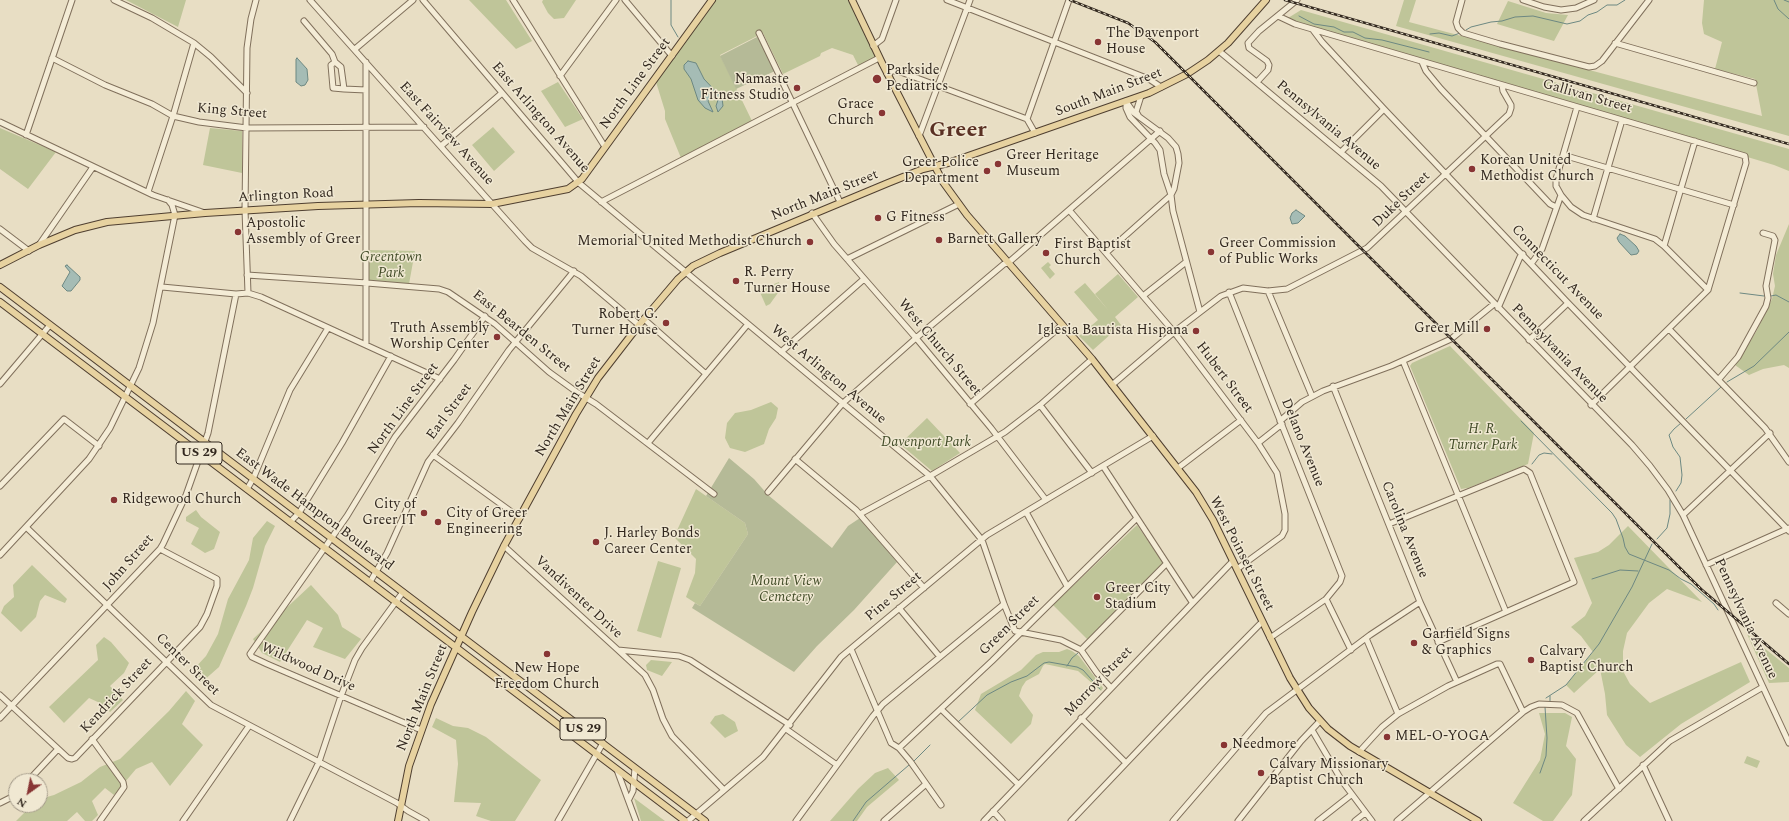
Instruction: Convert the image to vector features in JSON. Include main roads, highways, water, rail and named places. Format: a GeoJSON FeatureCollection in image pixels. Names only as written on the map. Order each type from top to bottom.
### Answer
{"type":"FeatureCollection","features":[{"type":"Feature","properties":{"kind":"main road","name":"North Line Street"},"geometry":{"type":"LineString","coordinates":[[579,183],[712,0]]}},
{"type":"Feature","properties":{"kind":"main road","name":"West Poinsett Street"},"geometry":{"type":"LineString","coordinates":[[852,0],[873,46],[943,182],[1008,263],[1092,359],[1178,468],[1206,507],[1296,690],[1309,708],[1320,721],[1338,737],[1359,752],[1478,821]]}},
{"type":"Feature","properties":{"kind":"main road","name":"South Main Street"},"geometry":{"type":"LineString","coordinates":[[935,166],[1142,96],[1187,74],[1219,51],[1239,32],[1266,0]]}},
{"type":"Feature","properties":{"kind":"main road","name":"North Main Street"},"geometry":{"type":"LineString","coordinates":[[398,821],[400,806],[410,766],[421,730],[461,636],[504,546],[586,398],[607,365],[639,325],[670,288],[693,266],[812,213],[923,169],[935,166]]}},
{"type":"Feature","properties":{"kind":"main road","name":"Arlington Road"},"geometry":{"type":"LineString","coordinates":[[0,266],[39,245],[90,225],[175,215],[245,210],[366,204],[492,204],[568,189],[579,183]]}},
{"type":"Feature","properties":{"kind":"main road","name":"East Wade Hampton Boulevard"},"geometry":{"type":"LineString","coordinates":[[0,287],[461,636]]}},
{"type":"Feature","properties":{"kind":"main road","name":"East Wade Hampton Boulevard"},"geometry":{"type":"LineString","coordinates":[[0,302],[456,648]]}},
{"type":"Feature","properties":{"kind":"main road","name":"US 29"},"geometry":{"type":"LineString","coordinates":[[461,636],[705,821]]}},
{"type":"Feature","properties":{"kind":"main road","name":"US 29"},"geometry":{"type":"LineString","coordinates":[[456,648],[685,821]]}},
{"type":"Feature","properties":{"kind":"water"},"geometry":{"type":"Polygon","coordinates":[[[297,58],[307,69],[308,80],[305,85],[301,86],[296,82],[297,58]]]}},
{"type":"Feature","properties":{"kind":"water"},"geometry":{"type":"Polygon","coordinates":[[[688,61],[696,63],[704,79],[722,98],[723,106],[718,112],[716,106],[718,100],[715,97],[711,97],[708,101],[713,112],[705,108],[698,100],[691,79],[684,69],[684,65],[688,61]]]}},
{"type":"Feature","properties":{"kind":"water"},"geometry":{"type":"Polygon","coordinates":[[[1296,210],[1305,216],[1298,223],[1292,224],[1290,218],[1292,213],[1296,210]]]}},
{"type":"Feature","properties":{"kind":"water"},"geometry":{"type":"Polygon","coordinates":[[[1620,234],[1625,236],[1636,246],[1639,251],[1637,254],[1631,255],[1619,242],[1617,238],[1620,234]]]}},
{"type":"Feature","properties":{"kind":"water"},"geometry":{"type":"Polygon","coordinates":[[[67,265],[80,277],[80,280],[71,291],[67,291],[62,286],[70,272],[65,266],[67,265]]]}},
{"type":"Feature","properties":{"kind":"waterway"},"geometry":{"type":"LineString","coordinates":[[671,0],[671,25],[678,37]]}},
{"type":"Feature","properties":{"kind":"waterway"},"geometry":{"type":"LineString","coordinates":[[1466,30],[1471,27],[1515,17],[1533,16],[1567,24],[1580,21],[1607,5],[1617,5],[1625,0]]}},
{"type":"Feature","properties":{"kind":"waterway"},"geometry":{"type":"LineString","coordinates":[[1774,0],[1778,9],[1789,19]]}},
{"type":"Feature","properties":{"kind":"waterway"},"geometry":{"type":"LineString","coordinates":[[1784,0],[1789,2]]}},
{"type":"Feature","properties":{"kind":"waterway"},"geometry":{"type":"LineString","coordinates":[[1299,16],[1314,24],[1334,27],[1344,32],[1353,32],[1365,38],[1382,40],[1429,52]]}},
{"type":"Feature","properties":{"kind":"waterway"},"geometry":{"type":"LineString","coordinates":[[1430,34],[1439,33],[1452,36],[1460,33]]}},
{"type":"Feature","properties":{"kind":"waterway"},"geometry":{"type":"LineString","coordinates":[[1740,293],[1764,296]]}},
{"type":"Feature","properties":{"kind":"waterway"},"geometry":{"type":"LineString","coordinates":[[1771,296],[1776,295],[1789,302]]}},
{"type":"Feature","properties":{"kind":"waterway"},"geometry":{"type":"LineString","coordinates":[[1727,382],[1754,366],[1789,332]]}},
{"type":"Feature","properties":{"kind":"waterway"},"geometry":{"type":"LineString","coordinates":[[1686,419],[1721,387]]}},
{"type":"Feature","properties":{"kind":"waterway"},"geometry":{"type":"LineString","coordinates":[[1521,421],[1612,513],[1616,519],[1625,547],[1629,554],[1669,570],[1691,584],[1714,604],[1718,610]]}},
{"type":"Feature","properties":{"kind":"waterway"},"geometry":{"type":"LineString","coordinates":[[1676,491],[1681,483],[1682,475],[1680,457],[1673,447],[1669,435],[1681,423]]}},
{"type":"Feature","properties":{"kind":"waterway"},"geometry":{"type":"LineString","coordinates":[[1532,464],[1539,455],[1544,453],[1552,454]]}},
{"type":"Feature","properties":{"kind":"waterway"},"geometry":{"type":"LineString","coordinates":[[1657,539],[1667,528],[1670,514],[1670,500]]}},
{"type":"Feature","properties":{"kind":"waterway"},"geometry":{"type":"LineString","coordinates":[[1546,698],[1566,685],[1599,644],[1632,587],[1652,544]]}},
{"type":"Feature","properties":{"kind":"waterway"},"geometry":{"type":"LineString","coordinates":[[1592,579],[1620,570],[1638,571]]}},
{"type":"Feature","properties":{"kind":"waterway"},"geometry":{"type":"LineString","coordinates":[[1067,666],[1072,658],[1078,653]]}},
{"type":"Feature","properties":{"kind":"waterway"},"geometry":{"type":"LineString","coordinates":[[958,722],[987,695],[1011,682],[1027,676],[1044,663],[1049,662],[1077,667],[1083,670],[1100,689]]}},
{"type":"Feature","properties":{"kind":"waterway"},"geometry":{"type":"LineString","coordinates":[[1550,696],[1550,701]]}},
{"type":"Feature","properties":{"kind":"waterway"},"geometry":{"type":"LineString","coordinates":[[1540,773],[1546,756],[1547,738],[1545,707]]}},
{"type":"Feature","properties":{"kind":"waterway"},"geometry":{"type":"LineString","coordinates":[[914,761],[930,745]]}},
{"type":"Feature","properties":{"kind":"waterway"},"geometry":{"type":"LineString","coordinates":[[853,821],[866,802],[909,765]]}},
{"type":"Feature","properties":{"kind":"railway"},"geometry":{"type":"LineString","coordinates":[[1070,0],[1128,23],[1155,42],[1701,589],[1789,664]]}},
{"type":"Feature","properties":{"kind":"railway"},"geometry":{"type":"LineString","coordinates":[[1285,0],[1789,144]]}},
{"type":"Feature","properties":{"kind":"place","name":"The Davenport House"},"geometry":{"type":"Point","coordinates":[1098,42]}},
{"type":"Feature","properties":{"kind":"place","name":"Parkside Pediatrics"},"geometry":{"type":"Point","coordinates":[877,79]}},
{"type":"Feature","properties":{"kind":"place","name":"Namaste Fitness Studio"},"geometry":{"type":"Point","coordinates":[797,88]}},
{"type":"Feature","properties":{"kind":"place","name":"Grace Church"},"geometry":{"type":"Point","coordinates":[882,113]}},
{"type":"Feature","properties":{"kind":"place","name":"Greer Heritage Museum"},"geometry":{"type":"Point","coordinates":[998,164]}},
{"type":"Feature","properties":{"kind":"place","name":"Korean United Methodist Church"},"geometry":{"type":"Point","coordinates":[1472,169]}},
{"type":"Feature","properties":{"kind":"place","name":"Greer Police Department"},"geometry":{"type":"Point","coordinates":[987,171]}},
{"type":"Feature","properties":{"kind":"place","name":"G Fitness"},"geometry":{"type":"Point","coordinates":[878,218]}},
{"type":"Feature","properties":{"kind":"place","name":"Apostolic Assembly of Greer"},"geometry":{"type":"Point","coordinates":[238,232]}},
{"type":"Feature","properties":{"kind":"place","name":"Barnett Gallery"},"geometry":{"type":"Point","coordinates":[939,240]}},
{"type":"Feature","properties":{"kind":"place","name":"Memorial United Methodist Church"},"geometry":{"type":"Point","coordinates":[810,242]}},
{"type":"Feature","properties":{"kind":"place","name":"Greer Commission of Public Works"},"geometry":{"type":"Point","coordinates":[1211,252]}},
{"type":"Feature","properties":{"kind":"place","name":"First Baptist Church"},"geometry":{"type":"Point","coordinates":[1046,253]}},
{"type":"Feature","properties":{"kind":"place","name":"R. Perry Turner House"},"geometry":{"type":"Point","coordinates":[736,281]}},
{"type":"Feature","properties":{"kind":"place","name":"Robert G. Turner House"},"geometry":{"type":"Point","coordinates":[666,323]}},
{"type":"Feature","properties":{"kind":"place","name":"Greer Mill"},"geometry":{"type":"Point","coordinates":[1487,329]}},
{"type":"Feature","properties":{"kind":"place","name":"Iglesia Bautista Hispana"},"geometry":{"type":"Point","coordinates":[1196,331]}},
{"type":"Feature","properties":{"kind":"place","name":"Truth Assembly Worship Center"},"geometry":{"type":"Point","coordinates":[497,337]}},
{"type":"Feature","properties":{"kind":"place","name":"Ridgewood Church"},"geometry":{"type":"Point","coordinates":[114,500]}},
{"type":"Feature","properties":{"kind":"place","name":"City of Greer IT"},"geometry":{"type":"Point","coordinates":[424,513]}},
{"type":"Feature","properties":{"kind":"place","name":"City of Greer Engineering"},"geometry":{"type":"Point","coordinates":[438,522]}},
{"type":"Feature","properties":{"kind":"place","name":"J. Harley Bonds Career Center"},"geometry":{"type":"Point","coordinates":[596,542]}},
{"type":"Feature","properties":{"kind":"place","name":"Greer City Stadium"},"geometry":{"type":"Point","coordinates":[1097,597]}},
{"type":"Feature","properties":{"kind":"place","name":"Garfield Signs & Graphics"},"geometry":{"type":"Point","coordinates":[1414,643]}},
{"type":"Feature","properties":{"kind":"place","name":"New Hope Freedom Church"},"geometry":{"type":"Point","coordinates":[547,654]}},
{"type":"Feature","properties":{"kind":"place","name":"Calvary Baptist Church"},"geometry":{"type":"Point","coordinates":[1531,660]}},
{"type":"Feature","properties":{"kind":"place","name":"MEL-O-YOGA"},"geometry":{"type":"Point","coordinates":[1387,737]}},
{"type":"Feature","properties":{"kind":"place","name":"Needmore"},"geometry":{"type":"Point","coordinates":[1224,745]}},
{"type":"Feature","properties":{"kind":"place","name":"Calvary Missionary Baptist Church"},"geometry":{"type":"Point","coordinates":[1261,773]}},
{"type":"Feature","properties":{"kind":"district","name":"Greer"},"geometry":{"type":"Point","coordinates":[958,132]}},
{"type":"Feature","properties":{"kind":"park label","name":"Greentown Park"},"geometry":{"type":"Point","coordinates":[391,266]}},
{"type":"Feature","properties":{"kind":"park label","name":"H. R. Turner Park"},"geometry":{"type":"Point","coordinates":[1483,438]}},
{"type":"Feature","properties":{"kind":"park label","name":"Davenport Park"},"geometry":{"type":"Point","coordinates":[926,443]}},
{"type":"Feature","properties":{"kind":"park label","name":"Mount View Cemetery"},"geometry":{"type":"Point","coordinates":[786,590]}}]}
